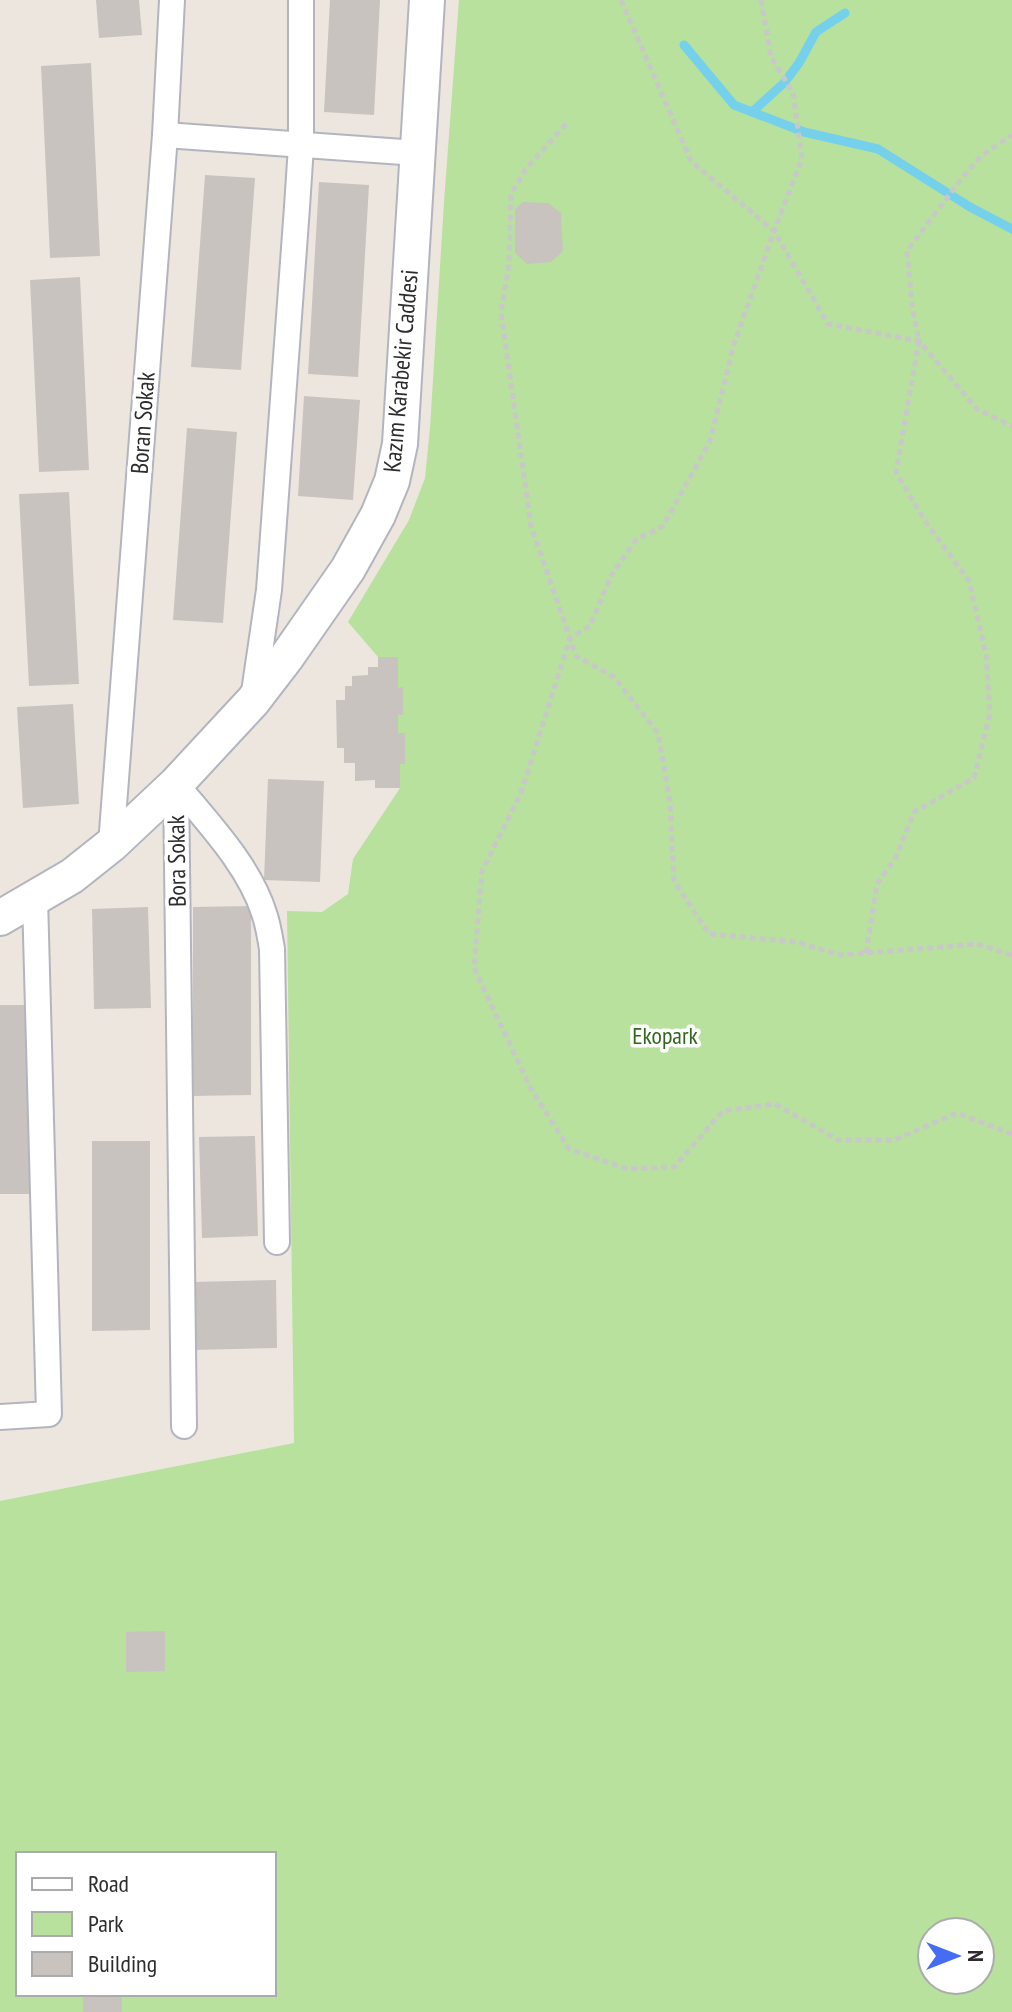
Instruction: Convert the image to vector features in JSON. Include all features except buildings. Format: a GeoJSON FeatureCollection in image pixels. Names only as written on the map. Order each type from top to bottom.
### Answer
{"type":"FeatureCollection","features":[{"type":"Feature","properties":{"kind":"street","name":"Boran Sokak"},"geometry":{"type":"LineString","coordinates":[[111,845],[165,135],[172,0]]}},
{"type":"Feature","properties":{"kind":"street"},"geometry":{"type":"LineString","coordinates":[[253,701],[269,590],[301,146],[301,0]]}},
{"type":"Feature","properties":{"kind":"street","name":"Kazım Karabekir Caddesi"},"geometry":{"type":"LineString","coordinates":[[0,918],[72,876],[111,845],[176,784],[253,701],[286,658],[348,569],[378,515],[392,481],[400,444],[427,0]]}},
{"type":"Feature","properties":{"kind":"street"},"geometry":{"type":"LineString","coordinates":[[165,135],[417,153]]}},
{"type":"Feature","properties":{"kind":"street","name":"Bora Sokak"},"geometry":{"type":"LineString","coordinates":[[176,784],[250,880],[264,913],[272,949],[277,1242]]}},
{"type":"Feature","properties":{"kind":"street","name":"Bora Sokak"},"geometry":{"type":"LineString","coordinates":[[176,784],[184,1426]]}},
{"type":"Feature","properties":{"kind":"street"},"geometry":{"type":"LineString","coordinates":[[0,1417],[49,1414],[35,898]]}},
{"type":"Feature","properties":{"kind":"path"},"geometry":{"type":"LineString","coordinates":[[621,0],[691,161],[774,231],[828,324],[919,341],[977,409],[1012,426]]}},
{"type":"Feature","properties":{"kind":"path"},"geometry":{"type":"LineString","coordinates":[[761,0],[771,57],[793,93],[802,159],[734,344],[710,441],[663,526],[636,540],[612,574],[590,626],[570,638],[521,793],[482,871],[474,968],[530,1087],[569,1149],[628,1169],[674,1167],[723,1111],[775,1104],[838,1140],[894,1140],[957,1113],[1012,1134]]}},
{"type":"Feature","properties":{"kind":"path"},"geometry":{"type":"LineString","coordinates":[[566,124],[525,170],[511,194],[509,264],[501,312],[531,526],[576,656],[614,677],[658,733],[670,802],[674,881],[709,934],[796,942],[840,955],[977,944],[1012,955]]}},
{"type":"Feature","properties":{"kind":"path"},"geometry":{"type":"LineString","coordinates":[[866,953],[877,884],[896,857],[914,812],[974,778],[990,713],[986,655],[969,581],[925,521],[896,472],[919,341],[907,251],[981,156],[1012,135]]}},
{"type":"Feature","properties":{"kind":"green space","name":"Ekopark"},"geometry":{"type":"Polygon","coordinates":[[[459,0],[1012,0],[1012,2012],[0,2012],[0,1501],[294,1443],[287,911],[322,912],[348,894],[353,859],[400,788],[400,764],[405,763],[405,734],[398,733],[398,715],[403,715],[403,688],[398,688],[398,657],[378,657],[348,622],[409,520],[425,478],[459,0]]]}},
{"type":"Feature","properties":{"kind":"waterway"},"geometry":{"type":"LineString","coordinates":[[752,112],[784,83],[816,32],[845,13]]}},
{"type":"Feature","properties":{"kind":"waterway"},"geometry":{"type":"LineString","coordinates":[[684,45],[734,105],[804,132],[878,149],[970,207],[1012,229]]}}]}
